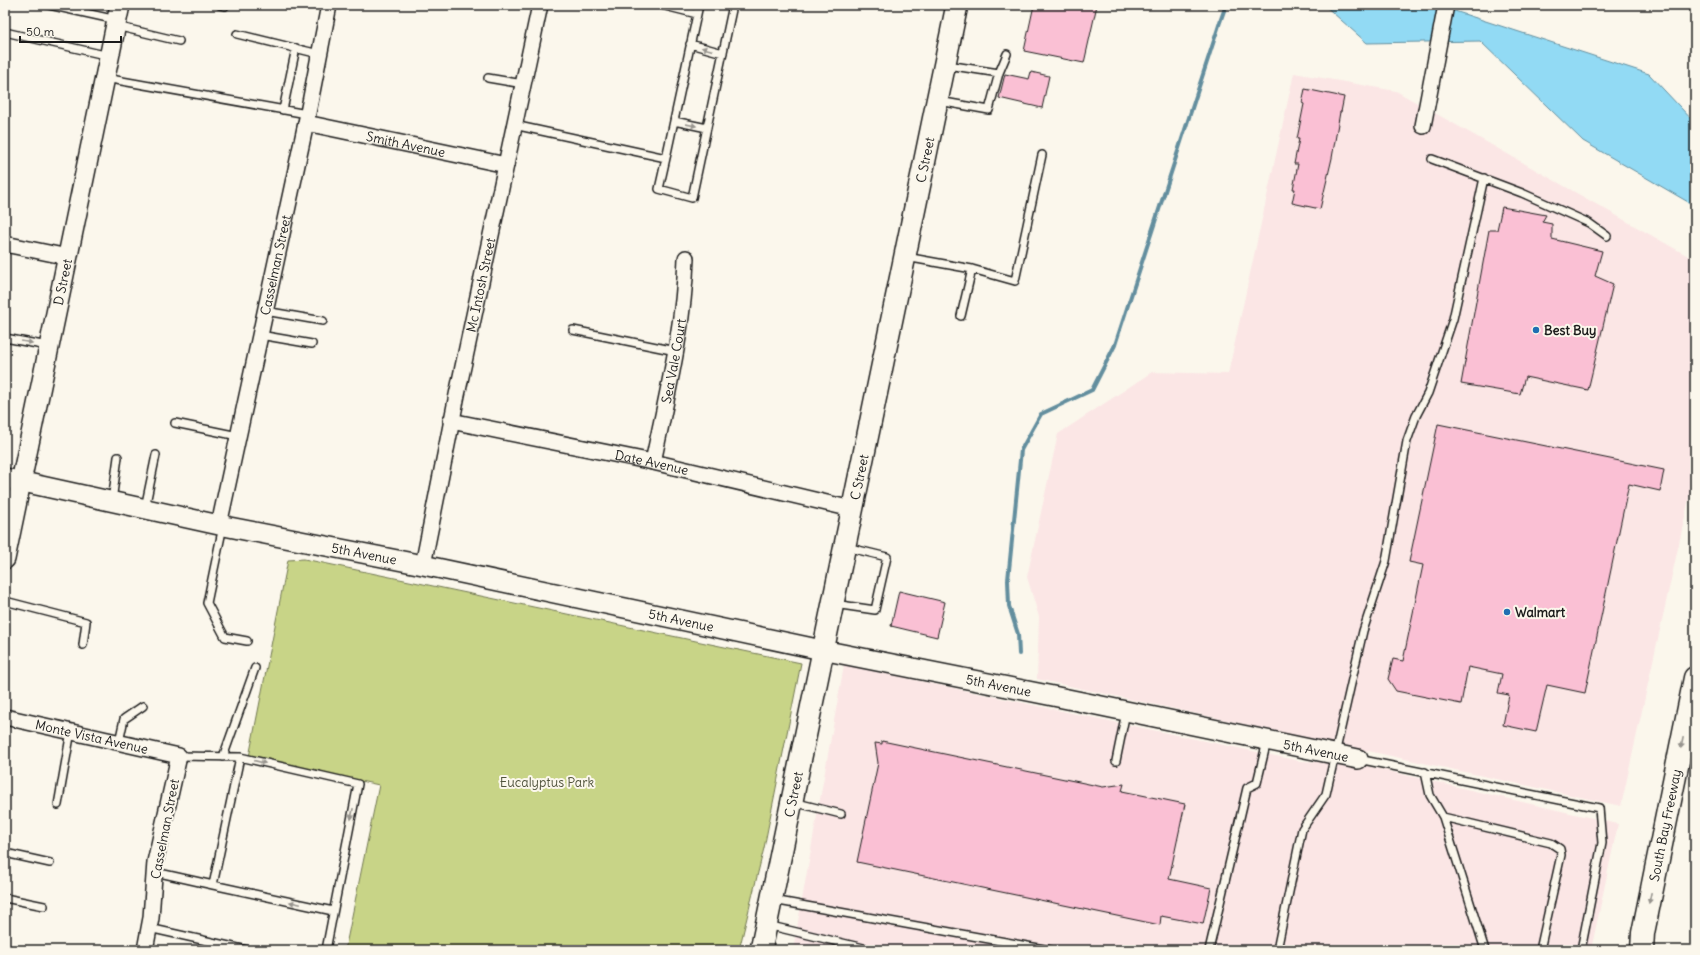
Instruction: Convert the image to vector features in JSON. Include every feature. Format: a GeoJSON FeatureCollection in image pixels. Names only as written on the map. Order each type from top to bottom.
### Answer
{"type":"FeatureCollection","features":[{"type":"Feature","properties":{"kind":"highway","name":"South Bay Freeway"},"geometry":{"type":"LineString","coordinates":[[1641,944],[1695,678]]}},
{"type":"Feature","properties":{"kind":"main road","name":"C Street"},"geometry":{"type":"LineString","coordinates":[[761,950],[768,925],[822,650],[957,5]]}},
{"type":"Feature","properties":{"kind":"street","name":"Casselman Street"},"geometry":{"type":"LineString","coordinates":[[221,525],[238,436],[329,5]]}},
{"type":"Feature","properties":{"kind":"street","name":"Mc Intosh Street"},"geometry":{"type":"LineString","coordinates":[[423,565],[451,422],[540,5]]}},
{"type":"Feature","properties":{"kind":"street"},"geometry":{"type":"LineString","coordinates":[[1423,126],[1446,5]]}},
{"type":"Feature","properties":{"kind":"street","name":"D Street"},"geometry":{"type":"LineString","coordinates":[[5,559],[13,480],[49,346],[117,17]]}},
{"type":"Feature","properties":{"kind":"street","name":"Smith Avenue"},"geometry":{"type":"LineString","coordinates":[[306,119],[506,165]]}},
{"type":"Feature","properties":{"kind":"street"},"geometry":{"type":"LineString","coordinates":[[5,244],[68,257]]}},
{"type":"Feature","properties":{"kind":"street","name":"Sea Vale Court"},"geometry":{"type":"LineString","coordinates":[[653,462],[676,351],[686,290],[686,258]]}},
{"type":"Feature","properties":{"kind":"street","name":"Date Avenue"},"geometry":{"type":"LineString","coordinates":[[451,422],[653,462],[852,509]]}},
{"type":"Feature","properties":{"kind":"street","name":"5th Avenue"},"geometry":{"type":"LineString","coordinates":[[13,480],[221,525],[423,565],[822,650],[1358,759]]}},
{"type":"Feature","properties":{"kind":"street","name":"Monte Vista Avenue"},"geometry":{"type":"LineString","coordinates":[[5,716],[179,756]]}},
{"type":"Feature","properties":{"kind":"street","name":"Casselman Street"},"geometry":{"type":"LineString","coordinates":[[145,950],[149,928],[155,862],[179,756]]}},
{"type":"Feature","properties":{"kind":"lane"},"geometry":{"type":"LineString","coordinates":[[49,5],[117,17],[179,41]]}},
{"type":"Feature","properties":{"kind":"lane"},"geometry":{"type":"LineString","coordinates":[[661,5],[697,14]]}},
{"type":"Feature","properties":{"kind":"lane"},"geometry":{"type":"LineString","coordinates":[[699,5],[660,189],[692,198],[734,5]]}},
{"type":"Feature","properties":{"kind":"lane"},"geometry":{"type":"LineString","coordinates":[[5,32],[109,56]]}},
{"type":"Feature","properties":{"kind":"lane"},"geometry":{"type":"LineString","coordinates":[[237,34],[319,54]]}},
{"type":"Feature","properties":{"kind":"lane"},"geometry":{"type":"LineString","coordinates":[[690,44],[723,53]]}},
{"type":"Feature","properties":{"kind":"lane"},"geometry":{"type":"LineString","coordinates":[[284,110],[296,48]]}},
{"type":"Feature","properties":{"kind":"lane"},"geometry":{"type":"LineString","coordinates":[[937,101],[989,110],[999,73],[1007,54]]}},
{"type":"Feature","properties":{"kind":"lane"},"geometry":{"type":"LineString","coordinates":[[944,65],[999,73]]}},
{"type":"Feature","properties":{"kind":"lane"},"geometry":{"type":"LineString","coordinates":[[105,78],[284,110],[306,119]]}},
{"type":"Feature","properties":{"kind":"lane"},"geometry":{"type":"LineString","coordinates":[[488,78],[523,84]]}},
{"type":"Feature","properties":{"kind":"lane"},"geometry":{"type":"LineString","coordinates":[[674,122],[707,128]]}},
{"type":"Feature","properties":{"kind":"lane"},"geometry":{"type":"LineString","coordinates":[[514,125],[666,158]]}},
{"type":"Feature","properties":{"kind":"lane"},"geometry":{"type":"LineString","coordinates":[[904,257],[972,270],[1015,281],[1042,155]]}},
{"type":"Feature","properties":{"kind":"lane"},"geometry":{"type":"LineString","coordinates":[[1432,159],[1522,192],[1589,223],[1607,236]]}},
{"type":"Feature","properties":{"kind":"lane"},"geometry":{"type":"LineString","coordinates":[[1277,950],[1302,829],[1326,794],[1363,631],[1386,561],[1407,441],[1416,416],[1428,393],[1453,319],[1484,178]]}},
{"type":"Feature","properties":{"kind":"lane"},"geometry":{"type":"LineString","coordinates":[[961,316],[972,270]]}},
{"type":"Feature","properties":{"kind":"lane"},"geometry":{"type":"LineString","coordinates":[[265,311],[323,321]]}},
{"type":"Feature","properties":{"kind":"lane"},"geometry":{"type":"LineString","coordinates":[[573,330],[676,351]]}},
{"type":"Feature","properties":{"kind":"lane"},"geometry":{"type":"LineString","coordinates":[[260,335],[312,344]]}},
{"type":"Feature","properties":{"kind":"lane"},"geometry":{"type":"LineString","coordinates":[[5,338],[49,346]]}},
{"type":"Feature","properties":{"kind":"lane"},"geometry":{"type":"LineString","coordinates":[[175,422],[238,436]]}},
{"type":"Feature","properties":{"kind":"lane"},"geometry":{"type":"LineString","coordinates":[[145,508],[156,455]]}},
{"type":"Feature","properties":{"kind":"lane"},"geometry":{"type":"LineString","coordinates":[[112,501],[118,457]]}},
{"type":"Feature","properties":{"kind":"lane"},"geometry":{"type":"LineString","coordinates":[[221,525],[207,603],[225,637],[247,641]]}},
{"type":"Feature","properties":{"kind":"lane"},"geometry":{"type":"LineString","coordinates":[[832,604],[875,610],[886,557],[844,547]]}},
{"type":"Feature","properties":{"kind":"lane"},"geometry":{"type":"LineString","coordinates":[[5,601],[86,622],[83,646]]}},
{"type":"Feature","properties":{"kind":"lane"},"geometry":{"type":"LineString","coordinates":[[223,757],[255,668]]}},
{"type":"Feature","properties":{"kind":"lane"},"geometry":{"type":"LineString","coordinates":[[119,742],[124,719],[143,706]]}},
{"type":"Feature","properties":{"kind":"lane"},"geometry":{"type":"LineString","coordinates":[[1116,761],[1126,712]]}},
{"type":"Feature","properties":{"kind":"lane"},"geometry":{"type":"LineString","coordinates":[[58,805],[71,732]]}},
{"type":"Feature","properties":{"kind":"lane"},"geometry":{"type":"LineString","coordinates":[[1209,950],[1247,788],[1257,783],[1266,740]]}},
{"type":"Feature","properties":{"kind":"lane"},"geometry":{"type":"LineString","coordinates":[[179,756],[240,757],[358,784],[326,950]]}},
{"type":"Feature","properties":{"kind":"lane"},"geometry":{"type":"LineString","coordinates":[[213,885],[240,757]]}},
{"type":"Feature","properties":{"kind":"lane"},"geometry":{"type":"LineString","coordinates":[[1358,759],[1599,808],[1602,843],[1582,950]]}},
{"type":"Feature","properties":{"kind":"lane"},"geometry":{"type":"LineString","coordinates":[[1425,772],[1430,795],[1443,817],[1485,950]]}},
{"type":"Feature","properties":{"kind":"lane"},"geometry":{"type":"LineString","coordinates":[[792,802],[841,814]]}},
{"type":"Feature","properties":{"kind":"lane"},"geometry":{"type":"LineString","coordinates":[[1443,817],[1551,843],[1560,849],[1561,855],[1540,950]]}},
{"type":"Feature","properties":{"kind":"lane"},"geometry":{"type":"LineString","coordinates":[[5,853],[50,862]]}},
{"type":"Feature","properties":{"kind":"lane"},"geometry":{"type":"LineString","coordinates":[[155,872],[333,911]]}},
{"type":"Feature","properties":{"kind":"lane"},"geometry":{"type":"LineString","coordinates":[[5,898],[44,906]]}},
{"type":"Feature","properties":{"kind":"lane"},"geometry":{"type":"LineString","coordinates":[[773,900],[1050,950]]}},
{"type":"Feature","properties":{"kind":"lane"},"geometry":{"type":"LineString","coordinates":[[768,925],[872,950]]}},
{"type":"Feature","properties":{"kind":"lane"},"geometry":{"type":"LineString","coordinates":[[149,928],[247,950]]}},
{"type":"Feature","properties":{"kind":"shaded area"},"geometry":{"type":"Polygon","coordinates":[[[1294,73],[1396,91],[1695,260],[1695,471],[1621,806],[1037,679],[1039,617],[1027,577],[1058,434],[1152,372],[1228,374],[1294,73]]]}},
{"type":"Feature","properties":{"kind":"shaded area"},"geometry":{"type":"Polygon","coordinates":[[[844,665],[1300,761],[1358,764],[1618,824],[1591,950],[932,950],[922,948],[922,950],[793,950],[844,665]]]}},
{"type":"Feature","properties":{"kind":"green space","name":"Eucalyptus Park"},"geometry":{"type":"Polygon","coordinates":[[[304,559],[801,663],[764,848],[739,950],[345,950],[379,785],[249,757],[288,560],[304,559]]]}},
{"type":"Feature","properties":{"kind":"water"},"geometry":{"type":"Polygon","coordinates":[[[1324,5],[1436,5],[1649,74],[1695,123],[1695,206],[1583,141],[1480,41],[1367,43],[1324,5]]]}},
{"type":"Feature","properties":{"kind":"building"},"geometry":{"type":"Polygon","coordinates":[[[1034,5],[1097,5],[1084,63],[1024,51],[1034,5]]]}},
{"type":"Feature","properties":{"kind":"building"},"geometry":{"type":"Polygon","coordinates":[[[1031,72],[1049,76],[1042,108],[999,98],[1005,74],[1029,79],[1031,72]]]}},
{"type":"Feature","properties":{"kind":"building"},"geometry":{"type":"Polygon","coordinates":[[[1305,89],[1344,97],[1320,209],[1292,203],[1298,164],[1294,164],[1299,139],[1297,139],[1304,104],[1302,103],[1305,89]]]}},
{"type":"Feature","properties":{"kind":"building","name":"Best Buy"},"geometry":{"type":"Polygon","coordinates":[[[1502,207],[1546,215],[1542,222],[1552,224],[1552,239],[1602,251],[1595,276],[1613,284],[1588,390],[1525,377],[1520,394],[1461,384],[1489,230],[1497,230],[1502,207]]]}},
{"type":"Feature","properties":{"kind":"building","name":"Walmart"},"geometry":{"type":"Polygon","coordinates":[[[1438,424],[1664,470],[1660,491],[1629,484],[1585,693],[1547,685],[1536,732],[1503,725],[1509,695],[1498,693],[1502,674],[1468,667],[1461,704],[1396,691],[1388,679],[1393,659],[1403,661],[1423,565],[1409,562],[1438,424]]]}},
{"type":"Feature","properties":{"kind":"building"},"geometry":{"type":"Polygon","coordinates":[[[899,591],[945,602],[937,637],[891,626],[899,591]]]}},
{"type":"Feature","properties":{"kind":"building"},"geometry":{"type":"Polygon","coordinates":[[[882,741],[1103,787],[1124,784],[1122,791],[1185,804],[1169,879],[1211,888],[1203,924],[1161,916],[1160,925],[857,862],[878,763],[875,743],[882,744],[882,741]]]}},
{"type":"Feature","properties":{"kind":"building"},"geometry":{"type":"Polygon","coordinates":[[[1425,946],[1444,950],[1425,950],[1425,946]]]}},
{"type":"Feature","properties":{"kind":"waterway"},"geometry":{"type":"LineString","coordinates":[[1019,654],[1018,634],[1009,606],[1008,580],[1021,450],[1041,414],[1092,390],[1115,345],[1226,5]]}},
{"type":"Feature","properties":{"kind":"place","name":"Best Buy"},"geometry":{"type":"Point","coordinates":[1536,330]}},
{"type":"Feature","properties":{"kind":"place","name":"Walmart"},"geometry":{"type":"Point","coordinates":[1507,612]}}]}
